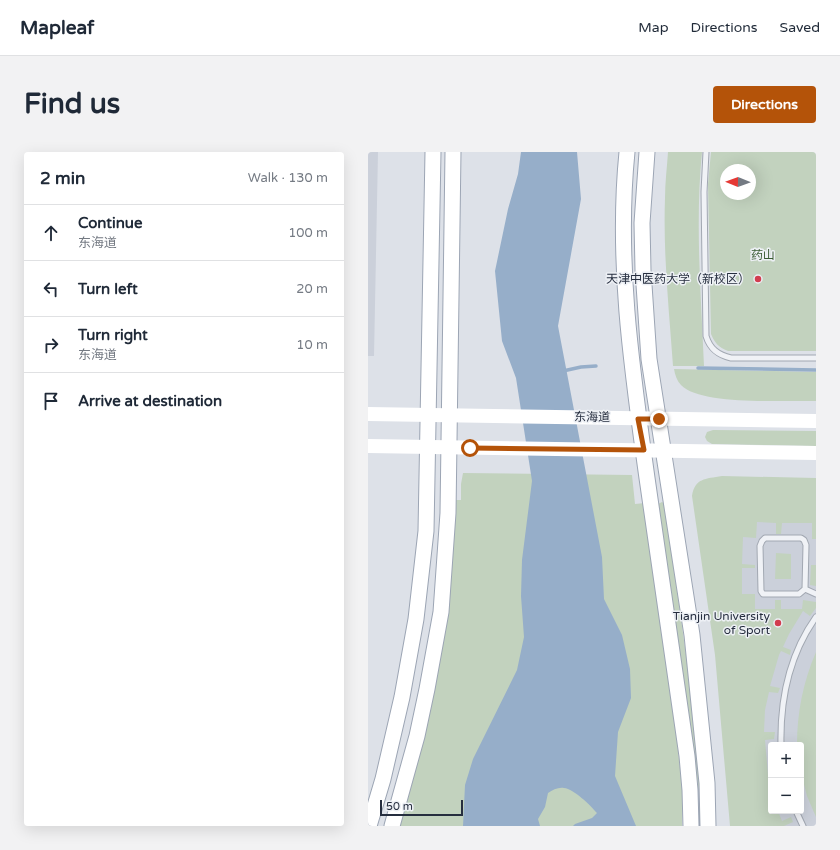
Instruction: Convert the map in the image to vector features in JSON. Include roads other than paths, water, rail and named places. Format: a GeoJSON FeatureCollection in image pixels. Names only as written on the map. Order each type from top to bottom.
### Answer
{"type":"FeatureCollection","features":[{"type":"Feature","properties":{"kind":"main road"},"geometry":{"type":"LineString","coordinates":[[369,826],[383,779],[400,704],[416,619],[426,531],[433,152]]}},
{"type":"Feature","properties":{"kind":"main road"},"geometry":{"type":"LineString","coordinates":[[392,826],[417,736],[441,612],[448,513],[453,152]]}},
{"type":"Feature","properties":{"kind":"main road"},"geometry":{"type":"LineString","coordinates":[[627,152],[624,234],[626,293],[638,419],[644,450],[687,756],[691,826]]}},
{"type":"Feature","properties":{"kind":"main road"},"geometry":{"type":"LineString","coordinates":[[647,152],[642,222],[643,270],[649,359],[692,635],[707,783],[708,826]]}},
{"type":"Feature","properties":{"kind":"main road","name":"东海道"},"geometry":{"type":"LineString","coordinates":[[368,414],[816,421]]}},
{"type":"Feature","properties":{"kind":"main road"},"geometry":{"type":"LineString","coordinates":[[368,446],[611,449],[816,454]]}},
{"type":"Feature","properties":{"kind":"lane"},"geometry":{"type":"LineString","coordinates":[[706,152],[704,192],[706,336],[708,342],[718,354],[731,358],[816,358]]}},
{"type":"Feature","properties":{"kind":"lane"},"geometry":{"type":"LineString","coordinates":[[765,538],[801,538],[804,540],[806,545],[805,589],[799,594],[764,594],[761,591],[760,546],[765,538]]}},
{"type":"Feature","properties":{"kind":"lane"},"geometry":{"type":"LineString","coordinates":[[805,589],[816,594]]}},
{"type":"Feature","properties":{"kind":"lane"},"geometry":{"type":"LineString","coordinates":[[780,742],[782,708],[788,675],[799,645],[816,617]]}},
{"type":"Feature","properties":{"kind":"lane"},"geometry":{"type":"LineString","coordinates":[[797,814],[803,826]]}},
{"type":"Feature","properties":{"kind":"water"},"geometry":{"type":"Polygon","coordinates":[[[521,152],[577,152],[581,199],[558,326],[602,557],[604,599],[622,635],[630,669],[631,698],[618,732],[615,776],[636,826],[573,826],[592,818],[597,813],[577,794],[568,789],[562,788],[548,793],[545,807],[538,819],[540,826],[463,826],[465,785],[473,759],[517,670],[524,637],[521,596],[522,560],[532,481],[516,378],[502,341],[495,271],[508,209],[518,174],[521,152]]]}},
{"type":"Feature","properties":{"kind":"waterway"},"geometry":{"type":"LineString","coordinates":[[563,371],[581,367],[596,366]]}},
{"type":"Feature","properties":{"kind":"waterway"},"geometry":{"type":"LineString","coordinates":[[698,368],[816,370]]}},
{"type":"Feature","properties":{"kind":"place","name":"天津中医药大学（新校区）"},"geometry":{"type":"Point","coordinates":[758,279]}},
{"type":"Feature","properties":{"kind":"place","name":"Tianjin University of Sport"},"geometry":{"type":"Point","coordinates":[778,623]}},
{"type":"Feature","properties":{"kind":"park label","name":"药山"},"geometry":{"type":"Point","coordinates":[763,255]}}]}
